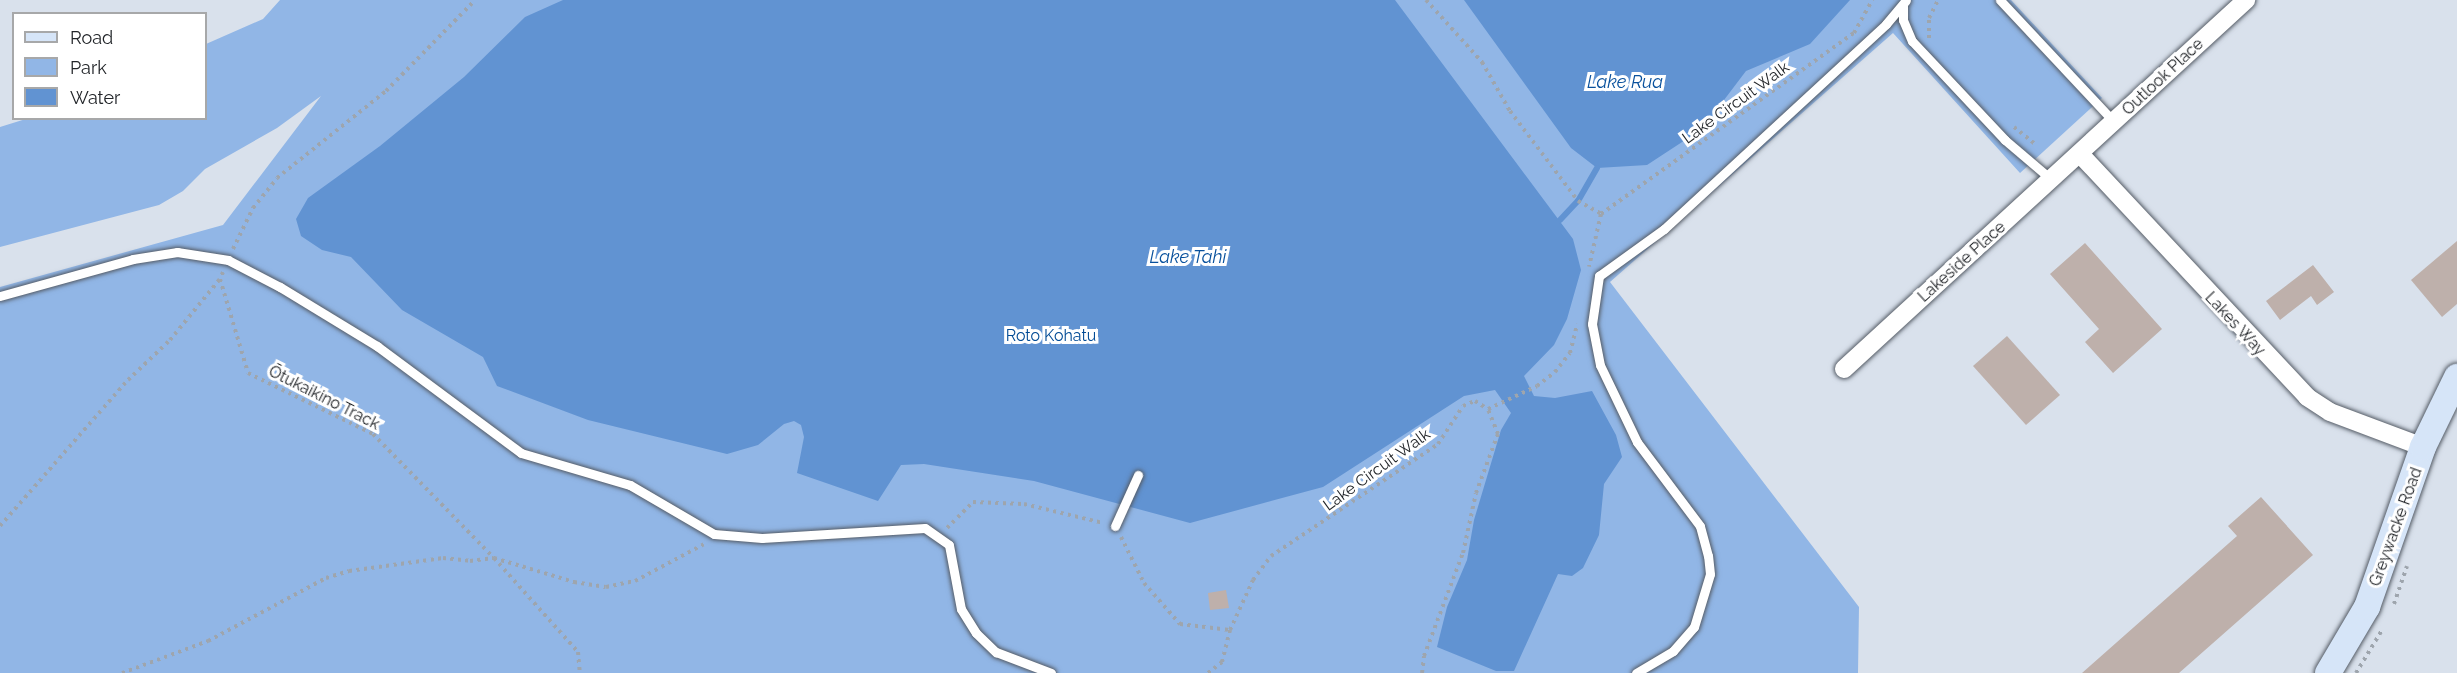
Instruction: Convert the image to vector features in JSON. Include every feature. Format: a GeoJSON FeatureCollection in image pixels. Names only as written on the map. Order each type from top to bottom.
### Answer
{"type":"FeatureCollection","features":[{"type":"Feature","properties":{"kind":"street","name":"Outlook Place"},"geometry":{"type":"LineString","coordinates":[[2080,154],[2246,0]]}},
{"type":"Feature","properties":{"kind":"street","name":"Lakeside Place"},"geometry":{"type":"LineString","coordinates":[[1844,369],[2080,154]]}},
{"type":"Feature","properties":{"kind":"street","name":"Lakes Way"},"geometry":{"type":"LineString","coordinates":[[2080,154],[2307,397],[2330,412],[2423,447]]}},
{"type":"Feature","properties":{"kind":"street","name":"Greywacke Road"},"geometry":{"type":"LineString","coordinates":[[2328,673],[2367,607],[2423,447],[2457,376]]}},
{"type":"Feature","properties":{"kind":"lane"},"geometry":{"type":"LineString","coordinates":[[2000,0],[2114,122]]}},
{"type":"Feature","properties":{"kind":"lane"},"geometry":{"type":"LineString","coordinates":[[1636,673],[1673,651],[1694,627],[1710,574],[1700,526],[1637,442],[1600,365],[1592,324],[1599,276],[1664,229],[1865,43],[1904,2]]}},
{"type":"Feature","properties":{"kind":"lane"},"geometry":{"type":"LineString","coordinates":[[1904,2],[1903,20],[1911,41],[2005,140],[2052,180]]}},
{"type":"Feature","properties":{"kind":"lane"},"geometry":{"type":"LineString","coordinates":[[0,296],[133,259],[177,252],[228,260],[280,286],[377,346],[521,453],[630,485],[720,535],[762,538],[925,528],[949,545],[961,609],[976,633],[996,652],[1051,673]]}},
{"type":"Feature","properties":{"kind":"lane"},"geometry":{"type":"LineString","coordinates":[[1115,526],[1138,475]]}},
{"type":"Feature","properties":{"kind":"path"},"geometry":{"type":"LineString","coordinates":[[0,526],[128,380],[207,299],[220,279],[253,208],[277,178],[386,91],[474,0]]}},
{"type":"Feature","properties":{"kind":"path"},"geometry":{"type":"LineString","coordinates":[[1426,0],[1482,62],[1510,111],[1578,201],[1601,214],[1587,274]]}},
{"type":"Feature","properties":{"kind":"path","name":"Lake Circuit Walk"},"geometry":{"type":"LineString","coordinates":[[1601,214],[1854,33],[1872,0]]}},
{"type":"Feature","properties":{"kind":"path"},"geometry":{"type":"LineString","coordinates":[[1932,46],[1928,27],[1938,0]]}},
{"type":"Feature","properties":{"kind":"path","name":"Ōtukaikino Track"},"geometry":{"type":"LineString","coordinates":[[220,279],[248,373],[373,434],[494,558],[578,652],[580,673]]}},
{"type":"Feature","properties":{"kind":"path","name":"Lake Circuit Walk"},"geometry":{"type":"LineString","coordinates":[[1208,673],[1222,662],[1230,630],[1252,580],[1271,556],[1438,444],[1463,406],[1474,401],[1488,409],[1537,386],[1570,353],[1577,320]]}},
{"type":"Feature","properties":{"kind":"path"},"geometry":{"type":"LineString","coordinates":[[1422,673],[1424,656],[1462,553],[1471,509],[1498,434],[1488,409]]}},
{"type":"Feature","properties":{"kind":"path"},"geometry":{"type":"LineString","coordinates":[[938,537],[973,501],[1024,504],[1115,526],[1144,583],[1180,624],[1230,630]]}},
{"type":"Feature","properties":{"kind":"path"},"geometry":{"type":"LineString","coordinates":[[122,673],[208,641],[326,578],[409,561],[494,558],[574,582],[606,587],[635,581],[720,535]]}},
{"type":"Feature","properties":{"kind":"green space","name":"Roto Kohatu"},"geometry":{"type":"Polygon","coordinates":[[[280,0],[2011,0],[2102,98],[2020,173],[1893,33],[1610,282],[1859,607],[1858,673],[0,673],[0,287],[223,225],[321,96],[277,128],[205,169],[183,191],[159,205],[0,247],[0,127],[23,120],[207,120],[207,44],[263,19],[280,0]]]}},
{"type":"Feature","properties":{"kind":"water","name":"Lake Tahi"},"geometry":{"type":"Polygon","coordinates":[[[563,0],[1395,0],[1573,239],[1581,270],[1567,319],[1554,345],[1524,376],[1534,396],[1555,398],[1592,391],[1616,435],[1622,457],[1604,484],[1599,535],[1583,568],[1572,576],[1558,574],[1514,671],[1496,671],[1437,647],[1447,607],[1467,560],[1474,520],[1501,430],[1511,413],[1495,390],[1464,396],[1323,487],[1190,523],[1034,481],[924,464],[901,465],[878,501],[797,473],[804,437],[801,425],[794,421],[784,424],[758,445],[727,454],[588,420],[497,386],[483,357],[402,310],[351,257],[322,250],[301,236],[296,219],[308,198],[380,146],[464,77],[525,17],[563,0]]]}},
{"type":"Feature","properties":{"kind":"water","name":"Lake Rua"},"geometry":{"type":"Polygon","coordinates":[[[1464,0],[1850,0],[1810,44],[1746,71],[1702,129],[1647,165],[1597,168],[1571,148],[1464,0]]]}},
{"type":"Feature","properties":{"kind":"building"},"geometry":{"type":"Polygon","coordinates":[[[2457,241],[2457,304],[2442,317],[2411,280],[2457,241]]]}},
{"type":"Feature","properties":{"kind":"building"},"geometry":{"type":"Polygon","coordinates":[[[2085,243],[2162,329],[2113,373],[2085,342],[2099,329],[2050,274],[2085,243]]]}},
{"type":"Feature","properties":{"kind":"building"},"geometry":{"type":"Polygon","coordinates":[[[2313,265],[2334,292],[2317,305],[2311,296],[2280,320],[2266,301],[2313,265]]]}},
{"type":"Feature","properties":{"kind":"building"},"geometry":{"type":"Polygon","coordinates":[[[2007,336],[2060,395],[2026,425],[1973,366],[2007,336]]]}},
{"type":"Feature","properties":{"kind":"building"},"geometry":{"type":"Polygon","coordinates":[[[2261,497],[2313,555],[2179,673],[2082,673],[2237,536],[2228,526],[2261,497]]]}},
{"type":"Feature","properties":{"kind":"building"},"geometry":{"type":"Polygon","coordinates":[[[1226,590],[1229,608],[1210,610],[1208,593],[1226,590]]]}},
{"type":"Feature","properties":{"kind":"waterway"},"geometry":{"type":"LineString","coordinates":[[1560,220],[1578,201],[1597,168]]}}]}
